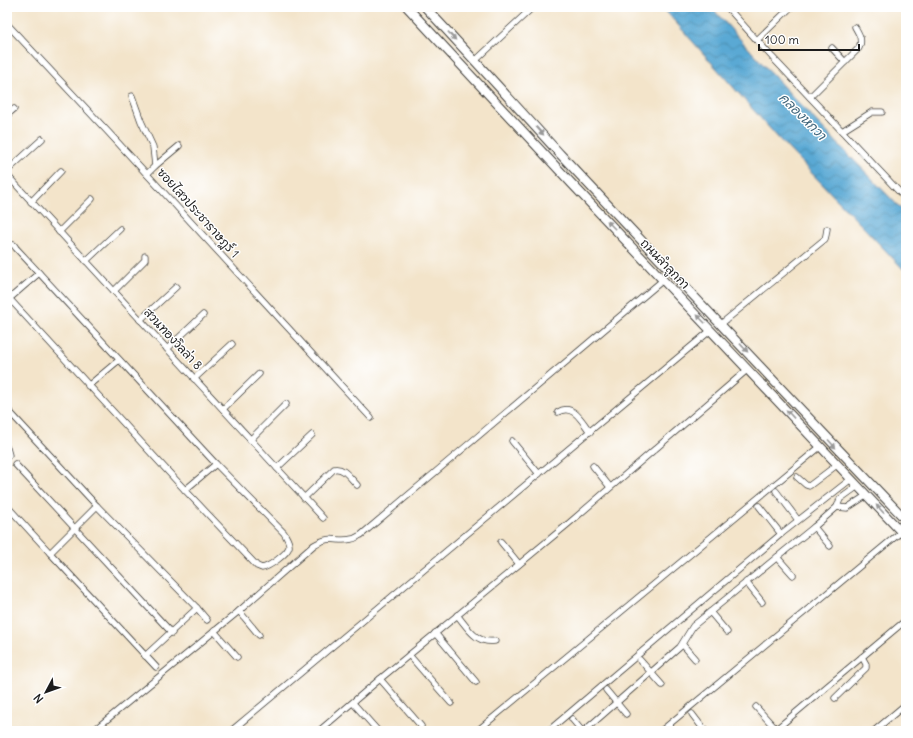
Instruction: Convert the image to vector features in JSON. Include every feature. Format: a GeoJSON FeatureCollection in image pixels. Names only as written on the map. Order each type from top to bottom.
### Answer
{"type":"FeatureCollection","features":[{"type":"Feature","properties":{"kind":"main road","name":"ถนนลำลูกกา"},"geometry":{"type":"LineString","coordinates":[[407,7],[573,186],[712,330],[904,535]]}},
{"type":"Feature","properties":{"kind":"main road","name":"ถนนลำลูกกา"},"geometry":{"type":"LineString","coordinates":[[425,7],[562,156],[836,448],[906,520]]}},
{"type":"Feature","properties":{"kind":"street"},"geometry":{"type":"LineString","coordinates":[[475,60],[533,7]]}},
{"type":"Feature","properties":{"kind":"street"},"geometry":{"type":"LineString","coordinates":[[727,7],[906,199]]}},
{"type":"Feature","properties":{"kind":"street"},"geometry":{"type":"LineString","coordinates":[[757,40],[791,7]]}},
{"type":"Feature","properties":{"kind":"street","name":"ซอยไสวประชาราษฎร์ 1"},"geometry":{"type":"LineString","coordinates":[[7,24],[371,418]]}},
{"type":"Feature","properties":{"kind":"street"},"geometry":{"type":"LineString","coordinates":[[810,97],[860,46],[860,36],[855,27]]}},
{"type":"Feature","properties":{"kind":"street"},"geometry":{"type":"LineString","coordinates":[[832,48],[845,62]]}},
{"type":"Feature","properties":{"kind":"street"},"geometry":{"type":"LineString","coordinates":[[132,96],[153,147],[155,166]]}},
{"type":"Feature","properties":{"kind":"street"},"geometry":{"type":"LineString","coordinates":[[7,115],[14,109]]}},
{"type":"Feature","properties":{"kind":"street"},"geometry":{"type":"LineString","coordinates":[[842,131],[872,112],[882,112]]}},
{"type":"Feature","properties":{"kind":"street"},"geometry":{"type":"LineString","coordinates":[[7,171],[42,138]]}},
{"type":"Feature","properties":{"kind":"street"},"geometry":{"type":"LineString","coordinates":[[147,174],[179,146]]}},
{"type":"Feature","properties":{"kind":"street"},"geometry":{"type":"LineString","coordinates":[[31,202],[61,171]]}},
{"type":"Feature","properties":{"kind":"street","name":"สวนทองวิลล่า 8"},"geometry":{"type":"LineString","coordinates":[[7,175],[323,518]]}},
{"type":"Feature","properties":{"kind":"street"},"geometry":{"type":"LineString","coordinates":[[59,232],[92,199]]}},
{"type":"Feature","properties":{"kind":"street"},"geometry":{"type":"LineString","coordinates":[[86,261],[120,229]]}},
{"type":"Feature","properties":{"kind":"street"},"geometry":{"type":"LineString","coordinates":[[721,324],[824,239],[827,229]]}},
{"type":"Feature","properties":{"kind":"street"},"geometry":{"type":"LineString","coordinates":[[7,244],[14,246],[216,464],[284,533],[289,546],[287,551],[268,567],[262,568],[257,566],[88,386],[8,297],[39,273]]}},
{"type":"Feature","properties":{"kind":"street"},"geometry":{"type":"LineString","coordinates":[[114,291],[145,260],[146,256]]}},
{"type":"Feature","properties":{"kind":"street"},"geometry":{"type":"LineString","coordinates":[[93,731],[239,611],[318,542],[330,539],[352,539],[361,535],[663,280]]}},
{"type":"Feature","properties":{"kind":"street"},"geometry":{"type":"LineString","coordinates":[[140,320],[176,287]]}},
{"type":"Feature","properties":{"kind":"street"},"geometry":{"type":"LineString","coordinates":[[167,349],[204,315]]}},
{"type":"Feature","properties":{"kind":"street"},"geometry":{"type":"LineString","coordinates":[[231,731],[712,330]]}},
{"type":"Feature","properties":{"kind":"street"},"geometry":{"type":"LineString","coordinates":[[194,379],[232,344]]}},
{"type":"Feature","properties":{"kind":"street"},"geometry":{"type":"LineString","coordinates":[[88,386],[119,360]]}},
{"type":"Feature","properties":{"kind":"street"},"geometry":{"type":"LineString","coordinates":[[323,730],[380,679],[519,564],[748,369]]}},
{"type":"Feature","properties":{"kind":"street"},"geometry":{"type":"LineString","coordinates":[[223,409],[259,374]]}},
{"type":"Feature","properties":{"kind":"street"},"geometry":{"type":"LineString","coordinates":[[250,440],[286,404]]}},
{"type":"Feature","properties":{"kind":"street"},"geometry":{"type":"LineString","coordinates":[[7,409],[97,506],[207,620]]}},
{"type":"Feature","properties":{"kind":"street"},"geometry":{"type":"LineString","coordinates":[[558,412],[563,409],[570,410],[576,414],[590,432]]}},
{"type":"Feature","properties":{"kind":"street"},"geometry":{"type":"LineString","coordinates":[[277,468],[312,435]]}},
{"type":"Feature","properties":{"kind":"street"},"geometry":{"type":"LineString","coordinates":[[512,441],[539,474]]}},
{"type":"Feature","properties":{"kind":"street"},"geometry":{"type":"LineString","coordinates":[[477,731],[821,446]]}},
{"type":"Feature","properties":{"kind":"street"},"geometry":{"type":"LineString","coordinates":[[7,448],[9,454],[7,456]]}},
{"type":"Feature","properties":{"kind":"street"},"geometry":{"type":"LineString","coordinates":[[15,464],[172,633]]}},
{"type":"Feature","properties":{"kind":"street"},"geometry":{"type":"LineString","coordinates":[[185,490],[216,464]]}},
{"type":"Feature","properties":{"kind":"street"},"geometry":{"type":"LineString","coordinates":[[797,477],[809,486],[838,464]]}},
{"type":"Feature","properties":{"kind":"street"},"geometry":{"type":"LineString","coordinates":[[593,466],[610,487]]}},
{"type":"Feature","properties":{"kind":"street"},"geometry":{"type":"LineString","coordinates":[[304,498],[334,469],[339,468],[343,470],[357,484]]}},
{"type":"Feature","properties":{"kind":"street"},"geometry":{"type":"LineString","coordinates":[[548,731],[781,534],[852,479]]}},
{"type":"Feature","properties":{"kind":"street"},"geometry":{"type":"LineString","coordinates":[[572,719],[583,731],[683,645],[693,626],[814,527],[837,507],[840,499],[858,486]]}},
{"type":"Feature","properties":{"kind":"street"},"geometry":{"type":"LineString","coordinates":[[776,490],[798,520]]}},
{"type":"Feature","properties":{"kind":"street"},"geometry":{"type":"LineString","coordinates":[[837,507],[847,508],[867,495]]}},
{"type":"Feature","properties":{"kind":"street"},"geometry":{"type":"LineString","coordinates":[[7,506],[156,667]]}},
{"type":"Feature","properties":{"kind":"street"},"geometry":{"type":"LineString","coordinates":[[50,553],[97,506]]}},
{"type":"Feature","properties":{"kind":"street"},"geometry":{"type":"LineString","coordinates":[[759,506],[781,534]]}},
{"type":"Feature","properties":{"kind":"street"},"geometry":{"type":"LineString","coordinates":[[814,527],[830,546]]}},
{"type":"Feature","properties":{"kind":"street"},"geometry":{"type":"LineString","coordinates":[[661,731],[904,535]]}},
{"type":"Feature","properties":{"kind":"street"},"geometry":{"type":"LineString","coordinates":[[501,542],[519,564]]}},
{"type":"Feature","properties":{"kind":"street"},"geometry":{"type":"LineString","coordinates":[[777,557],[793,575]]}},
{"type":"Feature","properties":{"kind":"street"},"geometry":{"type":"LineString","coordinates":[[746,582],[762,602]]}},
{"type":"Feature","properties":{"kind":"street"},"geometry":{"type":"LineString","coordinates":[[145,656],[172,633],[197,608]]}},
{"type":"Feature","properties":{"kind":"street"},"geometry":{"type":"LineString","coordinates":[[239,611],[259,635]]}},
{"type":"Feature","properties":{"kind":"street"},"geometry":{"type":"LineString","coordinates":[[710,612],[727,632]]}},
{"type":"Feature","properties":{"kind":"street"},"geometry":{"type":"LineString","coordinates":[[457,615],[477,638],[487,642],[494,641]]}},
{"type":"Feature","properties":{"kind":"street"},"geometry":{"type":"LineString","coordinates":[[756,707],[775,730],[906,620]]}},
{"type":"Feature","properties":{"kind":"street"},"geometry":{"type":"LineString","coordinates":[[214,631],[237,657]]}},
{"type":"Feature","properties":{"kind":"street"},"geometry":{"type":"LineString","coordinates":[[435,633],[476,682]]}},
{"type":"Feature","properties":{"kind":"street"},"geometry":{"type":"LineString","coordinates":[[683,645],[695,659]]}},
{"type":"Feature","properties":{"kind":"street"},"geometry":{"type":"LineString","coordinates":[[409,655],[451,703]]}},
{"type":"Feature","properties":{"kind":"street"},"geometry":{"type":"LineString","coordinates":[[835,698],[866,668],[866,664],[862,657]]}},
{"type":"Feature","properties":{"kind":"street"},"geometry":{"type":"LineString","coordinates":[[640,660],[662,685]]}},
{"type":"Feature","properties":{"kind":"street"},"geometry":{"type":"LineString","coordinates":[[380,679],[421,726]]}},
{"type":"Feature","properties":{"kind":"street"},"geometry":{"type":"LineString","coordinates":[[606,690],[626,714]]}},
{"type":"Feature","properties":{"kind":"street"},"geometry":{"type":"LineString","coordinates":[[353,703],[378,731]]}},
{"type":"Feature","properties":{"kind":"street"},"geometry":{"type":"LineString","coordinates":[[874,731],[906,704]]}},
{"type":"Feature","properties":{"kind":"street"},"geometry":{"type":"LineString","coordinates":[[692,714],[705,731]]}},
{"type":"Feature","properties":{"kind":"water","name":"คลองหกวา"},"geometry":{"type":"Polygon","coordinates":[[[662,7],[711,7],[792,96],[906,214],[906,272],[780,140],[662,7]]]}}]}
